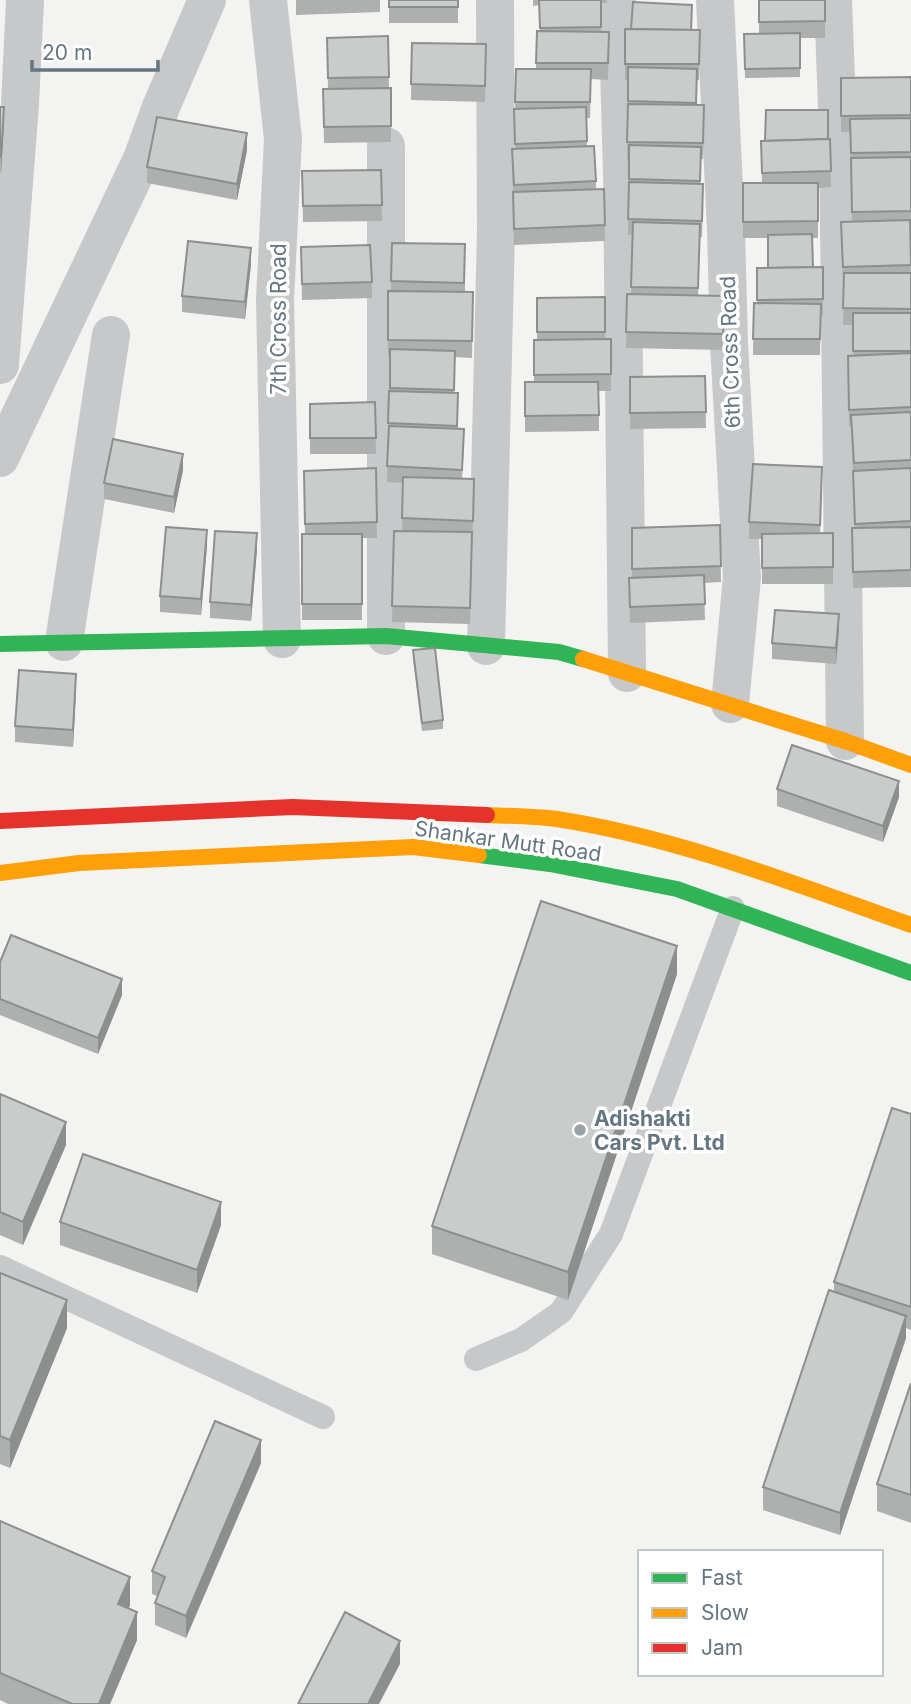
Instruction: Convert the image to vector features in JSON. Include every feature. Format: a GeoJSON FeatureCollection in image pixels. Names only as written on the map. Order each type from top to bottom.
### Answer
{"type":"FeatureCollection","features":[{"type":"Feature","properties":{"kind":"main road"},"geometry":{"type":"LineString","coordinates":[[0,644],[386,636],[559,652],[730,704],[911,765]]}},
{"type":"Feature","properties":{"kind":"main road","name":"Shankar Mutt Road"},"geometry":{"type":"LineString","coordinates":[[0,821],[293,807],[478,814],[632,834],[727,860],[911,925]]}},
{"type":"Feature","properties":{"kind":"main road","name":"Shankar Mutt Road"},"geometry":{"type":"LineString","coordinates":[[0,873],[79,863],[413,847],[551,858],[677,889],[911,973]]}},
{"type":"Feature","properties":{"kind":"street"},"geometry":{"type":"LineString","coordinates":[[0,365],[20,104],[25,0]]}},
{"type":"Feature","properties":{"kind":"street"},"geometry":{"type":"LineString","coordinates":[[0,458],[142,159],[206,0]]}},
{"type":"Feature","properties":{"kind":"street","name":"7th Cross Road"},"geometry":{"type":"LineString","coordinates":[[268,0],[283,139],[275,299],[282,639]]}},
{"type":"Feature","properties":{"kind":"street"},"geometry":{"type":"LineString","coordinates":[[486,646],[495,245],[495,0]]}},
{"type":"Feature","properties":{"kind":"street"},"geometry":{"type":"LineString","coordinates":[[617,0],[622,172],[627,673]]}},
{"type":"Feature","properties":{"kind":"street","name":"6th Cross Road"},"geometry":{"type":"LineString","coordinates":[[715,0],[742,577],[730,704]]}},
{"type":"Feature","properties":{"kind":"street"},"geometry":{"type":"LineString","coordinates":[[833,0],[838,134],[845,741]]}},
{"type":"Feature","properties":{"kind":"street"},"geometry":{"type":"LineString","coordinates":[[386,146],[386,636]]}},
{"type":"Feature","properties":{"kind":"street"},"geometry":{"type":"LineString","coordinates":[[64,642],[111,335]]}},
{"type":"Feature","properties":{"kind":"lane"},"geometry":{"type":"LineString","coordinates":[[476,1359],[522,1340],[561,1312],[611,1234],[733,908]]}},
{"type":"Feature","properties":{"kind":"lane"},"geometry":{"type":"LineString","coordinates":[[0,1267],[323,1417]]}},
{"type":"Feature","properties":{"kind":"building"},"geometry":{"type":"Polygon","coordinates":[[[389,0],[458,0],[458,7],[389,7],[389,0]]]}},
{"type":"Feature","properties":{"kind":"building"},"geometry":{"type":"Polygon","coordinates":[[[539,0],[601,0],[601,27],[540,28],[539,0]]]}},
{"type":"Feature","properties":{"kind":"building"},"geometry":{"type":"Polygon","coordinates":[[[759,0],[825,0],[825,21],[759,22],[759,0]]]}},
{"type":"Feature","properties":{"kind":"building"},"geometry":{"type":"Polygon","coordinates":[[[633,2],[692,5],[691,30],[631,29],[633,2]]]}},
{"type":"Feature","properties":{"kind":"building"},"geometry":{"type":"Polygon","coordinates":[[[625,29],[700,30],[699,64],[625,64],[625,29]]]}},
{"type":"Feature","properties":{"kind":"building"},"geometry":{"type":"Polygon","coordinates":[[[537,31],[609,32],[608,63],[536,63],[537,31]]]}},
{"type":"Feature","properties":{"kind":"building"},"geometry":{"type":"Polygon","coordinates":[[[800,33],[800,68],[745,69],[744,34],[800,33]]]}},
{"type":"Feature","properties":{"kind":"building"},"geometry":{"type":"Polygon","coordinates":[[[388,36],[389,77],[328,78],[327,38],[388,36]]]}},
{"type":"Feature","properties":{"kind":"building"},"geometry":{"type":"Polygon","coordinates":[[[412,43],[486,44],[485,86],[411,84],[412,43]]]}},
{"type":"Feature","properties":{"kind":"building"},"geometry":{"type":"Polygon","coordinates":[[[628,67],[697,69],[696,103],[628,101],[628,67]]]}},
{"type":"Feature","properties":{"kind":"building"},"geometry":{"type":"Polygon","coordinates":[[[516,69],[591,69],[590,102],[515,102],[516,69]]]}},
{"type":"Feature","properties":{"kind":"building"},"geometry":{"type":"Polygon","coordinates":[[[911,77],[911,115],[841,116],[841,78],[911,77]]]}},
{"type":"Feature","properties":{"kind":"building"},"geometry":{"type":"Polygon","coordinates":[[[391,88],[391,126],[324,127],[323,89],[391,88]]]}},
{"type":"Feature","properties":{"kind":"building"},"geometry":{"type":"Polygon","coordinates":[[[628,104],[704,105],[703,143],[627,142],[628,104]]]}},
{"type":"Feature","properties":{"kind":"building"},"geometry":{"type":"Polygon","coordinates":[[[0,107],[4,107],[1,157],[0,157],[0,107]]]}},
{"type":"Feature","properties":{"kind":"building"},"geometry":{"type":"Polygon","coordinates":[[[586,107],[587,141],[515,144],[514,109],[586,107]]]}},
{"type":"Feature","properties":{"kind":"building"},"geometry":{"type":"Polygon","coordinates":[[[766,110],[828,110],[828,139],[765,141],[766,110]]]}},
{"type":"Feature","properties":{"kind":"building"},"geometry":{"type":"Polygon","coordinates":[[[157,117],[247,133],[237,184],[147,167],[157,117]]]}},
{"type":"Feature","properties":{"kind":"building"},"geometry":{"type":"Polygon","coordinates":[[[911,118],[911,152],[851,153],[850,119],[911,118]]]}},
{"type":"Feature","properties":{"kind":"building"},"geometry":{"type":"Polygon","coordinates":[[[830,139],[831,171],[762,173],[761,141],[830,139]]]}},
{"type":"Feature","properties":{"kind":"building"},"geometry":{"type":"Polygon","coordinates":[[[629,145],[701,147],[700,181],[629,179],[629,145]]]}},
{"type":"Feature","properties":{"kind":"building"},"geometry":{"type":"Polygon","coordinates":[[[594,146],[596,181],[514,185],[512,149],[594,146]]]}},
{"type":"Feature","properties":{"kind":"building"},"geometry":{"type":"Polygon","coordinates":[[[911,157],[911,211],[852,212],[851,158],[911,157]]]}},
{"type":"Feature","properties":{"kind":"building"},"geometry":{"type":"Polygon","coordinates":[[[381,170],[382,205],[303,206],[302,171],[381,170]]]}},
{"type":"Feature","properties":{"kind":"building"},"geometry":{"type":"Polygon","coordinates":[[[629,182],[703,184],[702,221],[628,219],[629,182]]]}},
{"type":"Feature","properties":{"kind":"building"},"geometry":{"type":"Polygon","coordinates":[[[743,183],[818,183],[818,221],[743,222],[743,183]]]}},
{"type":"Feature","properties":{"kind":"building"},"geometry":{"type":"Polygon","coordinates":[[[604,189],[605,225],[514,229],[513,192],[604,189]]]}},
{"type":"Feature","properties":{"kind":"building"},"geometry":{"type":"Polygon","coordinates":[[[910,220],[911,265],[843,267],[841,222],[910,220]]]}},
{"type":"Feature","properties":{"kind":"building"},"geometry":{"type":"Polygon","coordinates":[[[633,222],[700,224],[698,288],[631,287],[633,222]]]}},
{"type":"Feature","properties":{"kind":"building"},"geometry":{"type":"Polygon","coordinates":[[[812,234],[813,267],[768,268],[768,235],[812,234]]]}},
{"type":"Feature","properties":{"kind":"building"},"geometry":{"type":"Polygon","coordinates":[[[188,241],[251,248],[245,302],[182,296],[188,241]]]}},
{"type":"Feature","properties":{"kind":"building"},"geometry":{"type":"Polygon","coordinates":[[[392,243],[465,244],[464,283],[391,281],[392,243]]]}},
{"type":"Feature","properties":{"kind":"building"},"geometry":{"type":"Polygon","coordinates":[[[370,245],[372,282],[302,284],[301,247],[370,245]]]}},
{"type":"Feature","properties":{"kind":"building"},"geometry":{"type":"Polygon","coordinates":[[[823,267],[823,299],[757,300],[757,268],[823,267]]]}},
{"type":"Feature","properties":{"kind":"building"},"geometry":{"type":"Polygon","coordinates":[[[844,273],[911,273],[911,309],[843,308],[844,273]]]}},
{"type":"Feature","properties":{"kind":"building"},"geometry":{"type":"Polygon","coordinates":[[[388,291],[473,292],[472,341],[388,340],[388,291]]]}},
{"type":"Feature","properties":{"kind":"building"},"geometry":{"type":"Polygon","coordinates":[[[627,294],[724,296],[723,334],[626,332],[627,294]]]}},
{"type":"Feature","properties":{"kind":"building"},"geometry":{"type":"Polygon","coordinates":[[[605,297],[605,332],[537,332],[537,298],[605,297]]]}},
{"type":"Feature","properties":{"kind":"building"},"geometry":{"type":"Polygon","coordinates":[[[754,303],[821,304],[820,339],[753,339],[754,303]]]}},
{"type":"Feature","properties":{"kind":"building"},"geometry":{"type":"Polygon","coordinates":[[[853,313],[911,313],[911,351],[853,351],[853,313]]]}},
{"type":"Feature","properties":{"kind":"building"},"geometry":{"type":"Polygon","coordinates":[[[611,339],[611,374],[534,375],[534,340],[611,339]]]}},
{"type":"Feature","properties":{"kind":"building"},"geometry":{"type":"Polygon","coordinates":[[[390,349],[455,351],[454,390],[390,388],[390,349]]]}},
{"type":"Feature","properties":{"kind":"building"},"geometry":{"type":"Polygon","coordinates":[[[911,353],[911,407],[849,410],[848,356],[911,353]]]}},
{"type":"Feature","properties":{"kind":"building"},"geometry":{"type":"Polygon","coordinates":[[[705,376],[706,412],[630,413],[630,377],[705,376]]]}},
{"type":"Feature","properties":{"kind":"building"},"geometry":{"type":"Polygon","coordinates":[[[525,382],[598,382],[599,415],[525,416],[525,382]]]}},
{"type":"Feature","properties":{"kind":"building"},"geometry":{"type":"Polygon","coordinates":[[[389,391],[458,393],[457,426],[388,423],[389,391]]]}},
{"type":"Feature","properties":{"kind":"building"},"geometry":{"type":"Polygon","coordinates":[[[375,402],[376,438],[310,438],[310,404],[375,402]]]}},
{"type":"Feature","properties":{"kind":"building"},"geometry":{"type":"Polygon","coordinates":[[[911,412],[911,460],[854,463],[851,415],[911,412]]]}},
{"type":"Feature","properties":{"kind":"building"},"geometry":{"type":"Polygon","coordinates":[[[389,426],[464,429],[462,470],[387,466],[389,426]]]}},
{"type":"Feature","properties":{"kind":"building"},"geometry":{"type":"Polygon","coordinates":[[[113,439],[183,454],[174,497],[104,483],[113,439]]]}},
{"type":"Feature","properties":{"kind":"building"},"geometry":{"type":"Polygon","coordinates":[[[753,464],[822,467],[820,525],[749,522],[753,464]]]}},
{"type":"Feature","properties":{"kind":"building"},"geometry":{"type":"Polygon","coordinates":[[[376,468],[377,522],[305,524],[304,471],[376,468]]]}},
{"type":"Feature","properties":{"kind":"building"},"geometry":{"type":"Polygon","coordinates":[[[911,468],[911,521],[855,524],[853,471],[911,468]]]}},
{"type":"Feature","properties":{"kind":"building"},"geometry":{"type":"Polygon","coordinates":[[[403,477],[474,479],[473,521],[402,518],[403,477]]]}},
{"type":"Feature","properties":{"kind":"building"},"geometry":{"type":"Polygon","coordinates":[[[720,525],[721,566],[632,569],[632,528],[720,525]]]}},
{"type":"Feature","properties":{"kind":"building"},"geometry":{"type":"Polygon","coordinates":[[[166,527],[207,530],[201,599],[160,596],[166,527]]]}},
{"type":"Feature","properties":{"kind":"building"},"geometry":{"type":"Polygon","coordinates":[[[911,527],[911,570],[853,572],[852,528],[911,527]]]}},
{"type":"Feature","properties":{"kind":"building"},"geometry":{"type":"Polygon","coordinates":[[[215,531],[257,533],[251,605],[210,602],[215,531]]]}},
{"type":"Feature","properties":{"kind":"building"},"geometry":{"type":"Polygon","coordinates":[[[394,531],[472,532],[470,608],[392,606],[394,531]]]}},
{"type":"Feature","properties":{"kind":"building"},"geometry":{"type":"Polygon","coordinates":[[[833,533],[833,567],[762,568],[762,534],[833,533]]]}},
{"type":"Feature","properties":{"kind":"building"},"geometry":{"type":"Polygon","coordinates":[[[302,534],[362,534],[362,604],[302,604],[302,534]]]}},
{"type":"Feature","properties":{"kind":"building"},"geometry":{"type":"Polygon","coordinates":[[[704,575],[705,604],[630,607],[629,578],[704,575]]]}},
{"type":"Feature","properties":{"kind":"building"},"geometry":{"type":"Polygon","coordinates":[[[775,610],[839,614],[836,648],[772,643],[775,610]]]}},
{"type":"Feature","properties":{"kind":"building"},"geometry":{"type":"Polygon","coordinates":[[[435,648],[443,720],[422,723],[413,650],[435,648]]]}},
{"type":"Feature","properties":{"kind":"building"},"geometry":{"type":"Polygon","coordinates":[[[19,670],[76,674],[73,730],[15,726],[19,670]]]}},
{"type":"Feature","properties":{"kind":"building"},"geometry":{"type":"Polygon","coordinates":[[[792,745],[899,781],[883,826],[777,789],[792,745]]]}},
{"type":"Feature","properties":{"kind":"building"},"geometry":{"type":"Polygon","coordinates":[[[541,901],[677,946],[568,1272],[432,1226],[541,901]]]}},
{"type":"Feature","properties":{"kind":"building"},"geometry":{"type":"Polygon","coordinates":[[[11,935],[122,979],[98,1038],[0,999],[0,962],[11,935]]]}},
{"type":"Feature","properties":{"kind":"building"},"geometry":{"type":"Polygon","coordinates":[[[0,1094],[66,1122],[23,1222],[0,1212],[0,1094]]]}},
{"type":"Feature","properties":{"kind":"building"},"geometry":{"type":"Polygon","coordinates":[[[892,1108],[911,1114],[911,1307],[834,1282],[892,1108]]]}},
{"type":"Feature","properties":{"kind":"building"},"geometry":{"type":"Polygon","coordinates":[[[83,1154],[221,1202],[197,1270],[60,1222],[83,1154]]]}},
{"type":"Feature","properties":{"kind":"building"},"geometry":{"type":"Polygon","coordinates":[[[0,1273],[67,1300],[10,1440],[0,1436],[0,1273]]]}},
{"type":"Feature","properties":{"kind":"building"},"geometry":{"type":"Polygon","coordinates":[[[829,1290],[906,1316],[840,1513],[763,1487],[829,1290]]]}},
{"type":"Feature","properties":{"kind":"building"},"geometry":{"type":"Polygon","coordinates":[[[911,1383],[911,1495],[877,1484],[911,1383]]]}},
{"type":"Feature","properties":{"kind":"building"},"geometry":{"type":"Polygon","coordinates":[[[215,1421],[261,1440],[186,1616],[155,1603],[165,1577],[152,1571],[215,1421]]]}},
{"type":"Feature","properties":{"kind":"building"},"geometry":{"type":"Polygon","coordinates":[[[0,1521],[130,1577],[118,1604],[137,1612],[99,1704],[72,1704],[0,1673],[0,1521]]]}},
{"type":"Feature","properties":{"kind":"building"},"geometry":{"type":"Polygon","coordinates":[[[345,1612],[400,1641],[368,1704],[298,1704],[345,1612]]]}},
{"type":"Feature","properties":{"kind":"traffic: fast"},"geometry":{"type":"LineString","coordinates":[[0,644],[386,636],[559,652],[583,659]]}},
{"type":"Feature","properties":{"kind":"traffic: fast"},"geometry":{"type":"LineString","coordinates":[[479,855],[550,864],[677,889],[911,973]]}},
{"type":"Feature","properties":{"kind":"traffic: slow"},"geometry":{"type":"LineString","coordinates":[[583,659],[845,741],[911,765]]}},
{"type":"Feature","properties":{"kind":"traffic: slow"},"geometry":{"type":"LineString","coordinates":[[487,815],[557,819],[647,838],[780,878],[911,925]]}},
{"type":"Feature","properties":{"kind":"traffic: slow"},"geometry":{"type":"LineString","coordinates":[[0,873],[79,863],[413,847],[479,855]]}},
{"type":"Feature","properties":{"kind":"traffic: jam"},"geometry":{"type":"LineString","coordinates":[[0,821],[293,807],[487,815]]}},
{"type":"Feature","properties":{"kind":"place","name":"Adishakti Cars Pvt. Ltd"},"geometry":{"type":"Point","coordinates":[580,1130]}}]}
